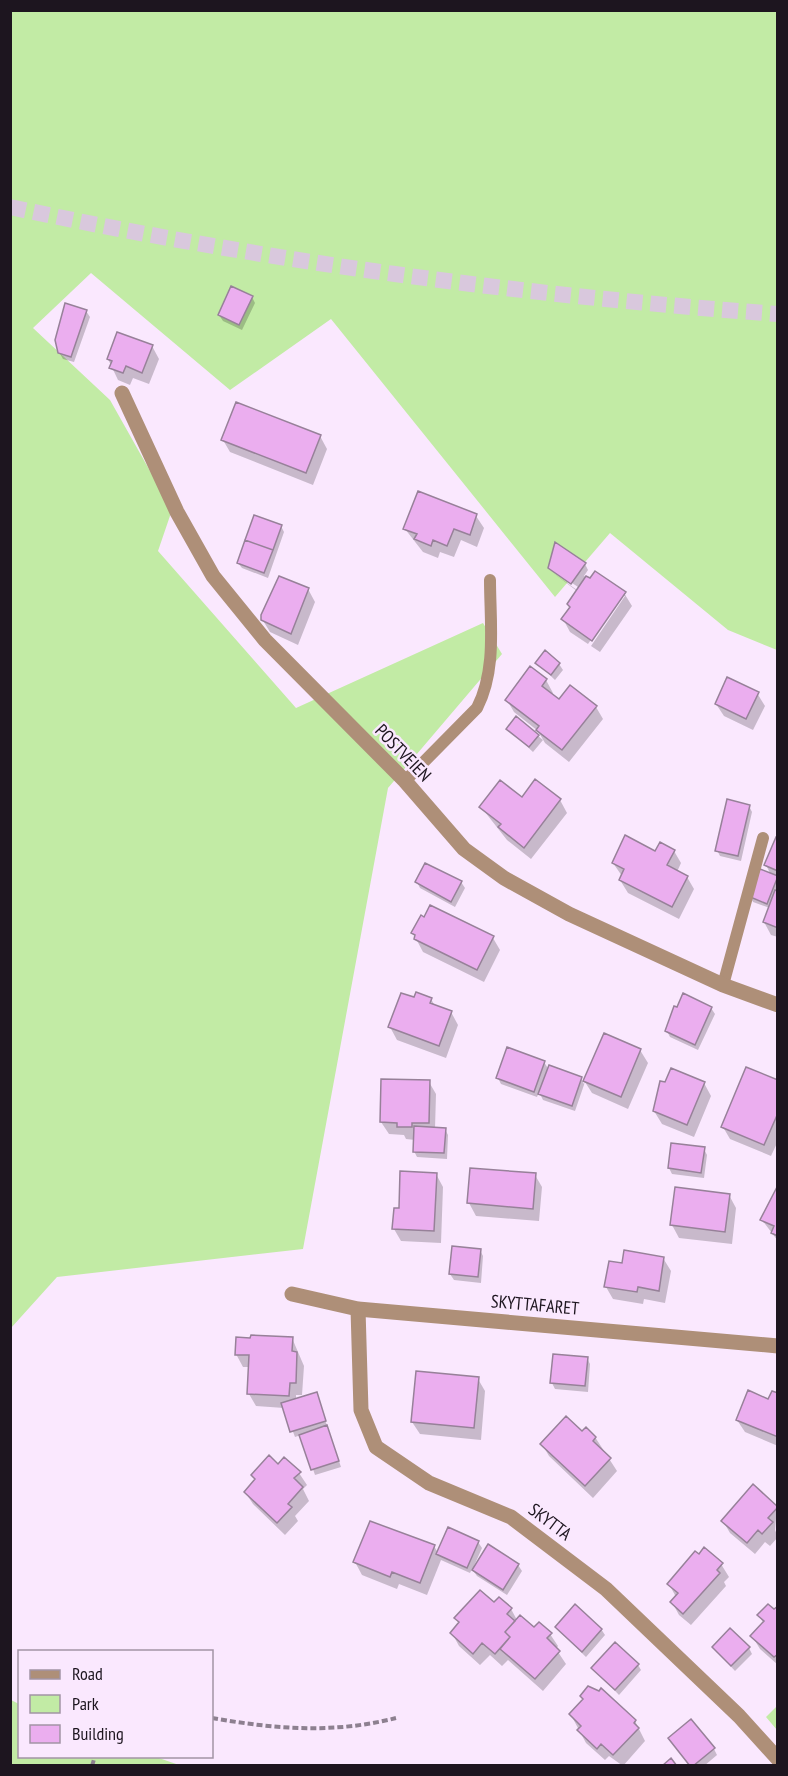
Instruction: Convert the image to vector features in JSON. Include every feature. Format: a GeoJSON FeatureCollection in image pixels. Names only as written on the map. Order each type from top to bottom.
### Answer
{"type":"FeatureCollection","features":[{"type":"Feature","properties":{"kind":"street","name":"POSTVEIEN"},"geometry":{"type":"LineString","coordinates":[[122,393],[177,512],[213,576],[265,640],[405,781],[464,849],[504,878],[568,914],[723,985],[777,1005]]}},
{"type":"Feature","properties":{"kind":"street","name":"SKYTTAFARET"},"geometry":{"type":"LineString","coordinates":[[291,1294],[358,1309],[777,1346]]}},
{"type":"Feature","properties":{"kind":"street","name":"SKYTTA"},"geometry":{"type":"LineString","coordinates":[[358,1309],[361,1410],[376,1447],[429,1483],[511,1517],[606,1589],[739,1716],[777,1760]]}},
{"type":"Feature","properties":{"kind":"lane"},"geometry":{"type":"LineString","coordinates":[[405,781],[477,708],[483,696],[490,656],[490,580]]}},
{"type":"Feature","properties":{"kind":"lane"},"geometry":{"type":"LineString","coordinates":[[723,985],[763,838]]}},
{"type":"Feature","properties":{"kind":"path"},"geometry":{"type":"LineString","coordinates":[[213,1718],[265,1727],[358,1727],[396,1718]]}},
{"type":"Feature","properties":{"kind":"green space"},"geometry":{"type":"Polygon","coordinates":[[[11,11],[777,11],[777,650],[728,630],[610,533],[555,597],[331,319],[230,390],[91,273],[33,328],[110,400],[172,510],[158,551],[296,708],[483,623],[502,654],[388,788],[303,1249],[57,1277],[11,1328],[11,11]]]}},
{"type":"Feature","properties":{"kind":"green space"},"geometry":{"type":"Polygon","coordinates":[[[11,1700],[18,1704],[18,1758],[159,1758],[179,1765],[11,1765],[11,1700]]]}},
{"type":"Feature","properties":{"kind":"green space"},"geometry":{"type":"Polygon","coordinates":[[[777,1706],[777,1730],[766,1717],[777,1706]]]}},
{"type":"Feature","properties":{"kind":"building"},"geometry":{"type":"Polygon","coordinates":[[[231,286],[253,296],[239,325],[218,315],[231,286]]]}},
{"type":"Feature","properties":{"kind":"building"},"geometry":{"type":"Polygon","coordinates":[[[65,303],[87,310],[71,357],[58,353],[55,340],[65,303]]]}},
{"type":"Feature","properties":{"kind":"building"},"geometry":{"type":"Polygon","coordinates":[[[117,332],[153,345],[142,373],[126,366],[123,373],[109,368],[112,361],[107,359],[117,332]]]}},
{"type":"Feature","properties":{"kind":"building"},"geometry":{"type":"Polygon","coordinates":[[[236,402],[321,435],[306,473],[221,440],[236,402]]]}},
{"type":"Feature","properties":{"kind":"building"},"geometry":{"type":"Polygon","coordinates":[[[418,491],[477,514],[470,535],[454,529],[447,546],[433,540],[431,546],[414,539],[417,534],[403,529],[418,491]]]}},
{"type":"Feature","properties":{"kind":"building"},"geometry":{"type":"Polygon","coordinates":[[[254,515],[282,525],[273,550],[245,540],[254,515]]]}},
{"type":"Feature","properties":{"kind":"building"},"geometry":{"type":"Polygon","coordinates":[[[245,540],[273,550],[264,573],[237,563],[245,540]]]}},
{"type":"Feature","properties":{"kind":"building"},"geometry":{"type":"Polygon","coordinates":[[[555,542],[586,563],[571,584],[548,568],[555,542]]]}},
{"type":"Feature","properties":{"kind":"building"},"geometry":{"type":"Polygon","coordinates":[[[595,571],[626,592],[592,641],[561,619],[570,607],[567,604],[586,576],[590,578],[595,571]]]}},
{"type":"Feature","properties":{"kind":"building"},"geometry":{"type":"Polygon","coordinates":[[[279,576],[309,588],[291,634],[261,620],[261,615],[279,576]]]}},
{"type":"Feature","properties":{"kind":"building"},"geometry":{"type":"Polygon","coordinates":[[[545,650],[560,663],[551,675],[535,663],[545,650]]]}},
{"type":"Feature","properties":{"kind":"building"},"geometry":{"type":"Polygon","coordinates":[[[530,666],[547,679],[542,686],[559,699],[570,685],[597,706],[562,750],[536,730],[539,726],[505,700],[530,666]]]}},
{"type":"Feature","properties":{"kind":"building"},"geometry":{"type":"Polygon","coordinates":[[[727,677],[759,692],[746,719],[715,704],[727,677]]]}},
{"type":"Feature","properties":{"kind":"building"},"geometry":{"type":"Polygon","coordinates":[[[516,716],[539,735],[529,747],[506,729],[516,716]]]}},
{"type":"Feature","properties":{"kind":"building"},"geometry":{"type":"Polygon","coordinates":[[[535,779],[561,799],[524,848],[498,827],[501,824],[479,807],[500,780],[522,797],[535,779]]]}},
{"type":"Feature","properties":{"kind":"building"},"geometry":{"type":"Polygon","coordinates":[[[727,799],[750,805],[738,856],[715,851],[727,799]]]}},
{"type":"Feature","properties":{"kind":"building"},"geometry":{"type":"Polygon","coordinates":[[[625,835],[655,851],[660,842],[675,850],[667,865],[688,876],[672,907],[619,880],[624,869],[612,863],[625,835]]]}},
{"type":"Feature","properties":{"kind":"building"},"geometry":{"type":"Polygon","coordinates":[[[776,837],[778,838],[778,871],[764,865],[776,837]]]}},
{"type":"Feature","properties":{"kind":"building"},"geometry":{"type":"Polygon","coordinates":[[[425,863],[462,881],[451,902],[415,882],[425,863]]]}},
{"type":"Feature","properties":{"kind":"building"},"geometry":{"type":"Polygon","coordinates":[[[760,869],[778,876],[767,904],[748,896],[760,869]]]}},
{"type":"Feature","properties":{"kind":"building"},"geometry":{"type":"Polygon","coordinates":[[[775,890],[778,891],[778,928],[763,922],[775,890]]]}},
{"type":"Feature","properties":{"kind":"building"},"geometry":{"type":"Polygon","coordinates":[[[430,905],[494,936],[477,970],[414,939],[415,935],[411,933],[421,915],[424,917],[430,905]]]}},
{"type":"Feature","properties":{"kind":"building"},"geometry":{"type":"Polygon","coordinates":[[[416,992],[432,998],[430,1003],[452,1011],[439,1046],[388,1027],[401,993],[414,997],[416,992]]]}},
{"type":"Feature","properties":{"kind":"building"},"geometry":{"type":"Polygon","coordinates":[[[683,993],[712,1007],[695,1045],[665,1031],[674,1006],[677,1007],[683,993]]]}},
{"type":"Feature","properties":{"kind":"building"},"geometry":{"type":"Polygon","coordinates":[[[604,1033],[641,1049],[621,1097],[583,1081],[604,1033]]]}},
{"type":"Feature","properties":{"kind":"building"},"geometry":{"type":"Polygon","coordinates":[[[507,1047],[545,1061],[534,1092],[496,1078],[507,1047]]]}},
{"type":"Feature","properties":{"kind":"building"},"geometry":{"type":"Polygon","coordinates":[[[549,1065],[582,1077],[572,1106],[538,1094],[549,1065]]]}},
{"type":"Feature","properties":{"kind":"building"},"geometry":{"type":"Polygon","coordinates":[[[746,1067],[778,1080],[778,1113],[764,1145],[721,1127],[746,1067]]]}},
{"type":"Feature","properties":{"kind":"building"},"geometry":{"type":"Polygon","coordinates":[[[671,1068],[705,1082],[687,1125],[653,1111],[660,1081],[665,1082],[671,1068]]]}},
{"type":"Feature","properties":{"kind":"building"},"geometry":{"type":"Polygon","coordinates":[[[381,1079],[430,1080],[429,1123],[412,1123],[412,1127],[397,1127],[397,1123],[380,1122],[381,1079]]]}},
{"type":"Feature","properties":{"kind":"building"},"geometry":{"type":"Polygon","coordinates":[[[414,1126],[446,1128],[444,1153],[413,1152],[414,1126]]]}},
{"type":"Feature","properties":{"kind":"building"},"geometry":{"type":"Polygon","coordinates":[[[671,1143],[705,1147],[701,1173],[668,1168],[671,1143]]]}},
{"type":"Feature","properties":{"kind":"building"},"geometry":{"type":"Polygon","coordinates":[[[470,1168],[536,1173],[533,1209],[467,1203],[470,1168]]]}},
{"type":"Feature","properties":{"kind":"building"},"geometry":{"type":"Polygon","coordinates":[[[400,1171],[437,1173],[434,1231],[392,1229],[394,1208],[399,1208],[400,1171]]]}},
{"type":"Feature","properties":{"kind":"building"},"geometry":{"type":"Polygon","coordinates":[[[778,1185],[778,1236],[771,1233],[774,1226],[760,1220],[778,1185]]]}},
{"type":"Feature","properties":{"kind":"building"},"geometry":{"type":"Polygon","coordinates":[[[675,1187],[730,1194],[725,1232],[670,1225],[675,1187]]]}},
{"type":"Feature","properties":{"kind":"building"},"geometry":{"type":"Polygon","coordinates":[[[452,1246],[481,1249],[478,1277],[449,1274],[452,1246]]]}},
{"type":"Feature","properties":{"kind":"building"},"geometry":{"type":"Polygon","coordinates":[[[624,1250],[664,1257],[659,1291],[638,1287],[637,1292],[604,1287],[609,1261],[622,1263],[624,1250]]]}},
{"type":"Feature","properties":{"kind":"building"},"geometry":{"type":"Polygon","coordinates":[[[251,1335],[293,1337],[292,1351],[297,1352],[296,1383],[290,1383],[289,1396],[247,1394],[249,1355],[235,1355],[236,1337],[250,1338],[251,1335]]]}},
{"type":"Feature","properties":{"kind":"building"},"geometry":{"type":"Polygon","coordinates":[[[553,1354],[588,1357],[585,1386],[550,1383],[553,1354]]]}},
{"type":"Feature","properties":{"kind":"building"},"geometry":{"type":"Polygon","coordinates":[[[416,1371],[479,1377],[474,1428],[411,1422],[416,1371]]]}},
{"type":"Feature","properties":{"kind":"building"},"geometry":{"type":"Polygon","coordinates":[[[748,1390],[768,1399],[772,1391],[778,1393],[778,1437],[736,1420],[748,1390]]]}},
{"type":"Feature","properties":{"kind":"building"},"geometry":{"type":"Polygon","coordinates":[[[317,1392],[326,1421],[290,1432],[281,1403],[317,1392]]]}},
{"type":"Feature","properties":{"kind":"building"},"geometry":{"type":"Polygon","coordinates":[[[566,1416],[582,1431],[586,1427],[596,1437],[593,1441],[611,1458],[585,1486],[540,1444],[566,1416]]]}},
{"type":"Feature","properties":{"kind":"building"},"geometry":{"type":"Polygon","coordinates":[[[327,1425],[339,1461],[311,1470],[299,1435],[327,1425]]]}},
{"type":"Feature","properties":{"kind":"building"},"geometry":{"type":"Polygon","coordinates":[[[269,1455],[278,1464],[284,1457],[301,1472],[294,1478],[303,1487],[288,1504],[292,1507],[277,1523],[244,1492],[255,1479],[251,1475],[269,1455]]]}},
{"type":"Feature","properties":{"kind":"building"},"geometry":{"type":"Polygon","coordinates":[[[753,1484],[778,1507],[768,1518],[773,1522],[762,1534],[758,1530],[747,1543],[721,1521],[753,1484]]]}},
{"type":"Feature","properties":{"kind":"building"},"geometry":{"type":"Polygon","coordinates":[[[370,1521],[435,1545],[420,1583],[392,1572],[390,1577],[353,1562],[370,1521]]]}},
{"type":"Feature","properties":{"kind":"building"},"geometry":{"type":"Polygon","coordinates":[[[448,1527],[479,1541],[467,1568],[436,1554],[448,1527]]]}},
{"type":"Feature","properties":{"kind":"building"},"geometry":{"type":"Polygon","coordinates":[[[488,1544],[519,1564],[503,1590],[472,1570],[488,1544]]]}},
{"type":"Feature","properties":{"kind":"building"},"geometry":{"type":"Polygon","coordinates":[[[704,1547],[723,1563],[717,1570],[720,1573],[683,1614],[670,1602],[678,1593],[667,1584],[695,1551],[699,1554],[704,1547]]]}},
{"type":"Feature","properties":{"kind":"building"},"geometry":{"type":"Polygon","coordinates":[[[480,1590],[494,1602],[499,1597],[512,1608],[507,1614],[515,1621],[505,1632],[510,1637],[495,1654],[482,1643],[473,1654],[450,1633],[459,1622],[454,1618],[480,1590]]]}},
{"type":"Feature","properties":{"kind":"building"},"geometry":{"type":"Polygon","coordinates":[[[575,1604],[602,1629],[582,1652],[555,1627],[575,1604]]]}},
{"type":"Feature","properties":{"kind":"building"},"geometry":{"type":"Polygon","coordinates":[[[768,1604],[774,1609],[778,1606],[778,1654],[774,1657],[750,1636],[764,1621],[757,1615],[768,1604]]]}},
{"type":"Feature","properties":{"kind":"building"},"geometry":{"type":"Polygon","coordinates":[[[520,1615],[534,1627],[539,1622],[552,1633],[547,1638],[560,1651],[535,1679],[500,1649],[510,1637],[505,1632],[520,1615]]]}},
{"type":"Feature","properties":{"kind":"building"},"geometry":{"type":"Polygon","coordinates":[[[730,1628],[750,1647],[731,1666],[712,1647],[730,1628]]]}},
{"type":"Feature","properties":{"kind":"building"},"geometry":{"type":"Polygon","coordinates":[[[615,1642],[639,1664],[615,1690],[591,1668],[615,1642]]]}},
{"type":"Feature","properties":{"kind":"building"},"geometry":{"type":"Polygon","coordinates":[[[588,1686],[599,1691],[601,1688],[636,1720],[634,1723],[639,1728],[613,1755],[601,1744],[597,1749],[577,1730],[581,1726],[569,1714],[583,1699],[580,1696],[588,1686]]]}},
{"type":"Feature","properties":{"kind":"building"},"geometry":{"type":"Polygon","coordinates":[[[691,1719],[715,1748],[693,1766],[690,1766],[668,1738],[691,1719]]]}},
{"type":"Feature","properties":{"kind":"building"},"geometry":{"type":"Polygon","coordinates":[[[671,1758],[677,1766],[662,1766],[671,1758]]]}},
{"type":"Feature","properties":{"kind":"tunnel"},"geometry":{"type":"LineString","coordinates":[[10,207],[201,244],[392,274],[584,297],[778,314]]}}]}
